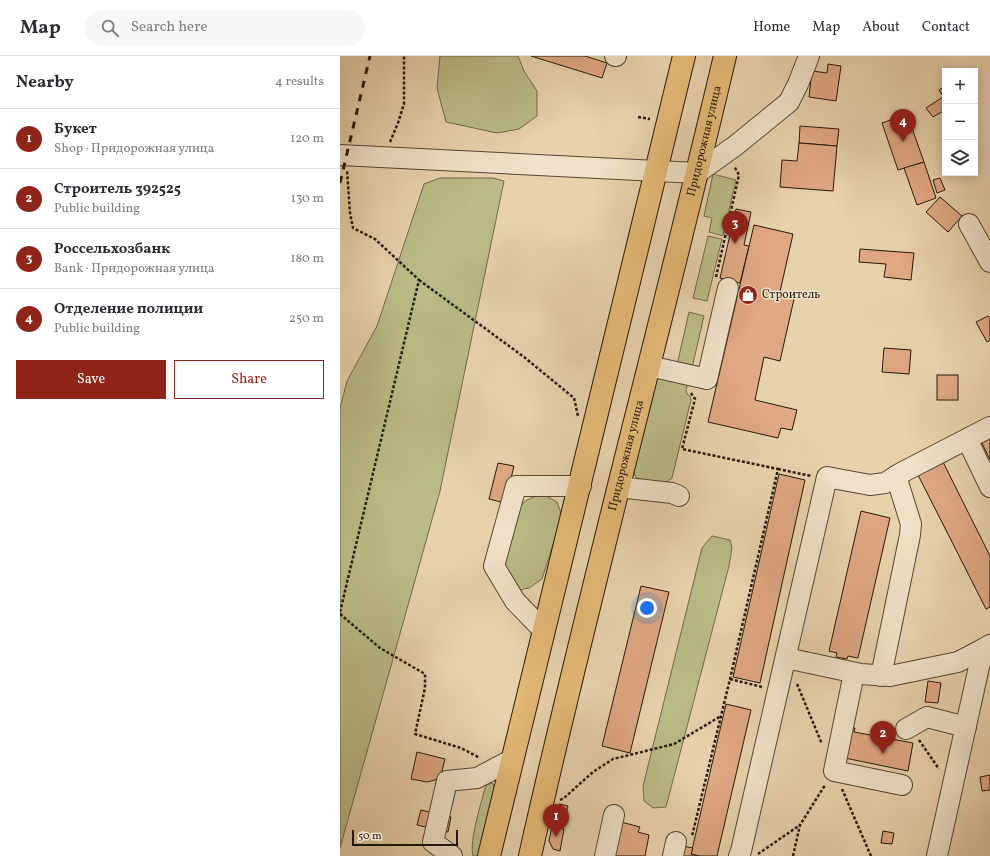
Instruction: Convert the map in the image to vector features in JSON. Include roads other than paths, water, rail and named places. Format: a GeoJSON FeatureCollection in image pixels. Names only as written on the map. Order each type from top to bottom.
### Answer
{"type":"FeatureCollection","features":[{"type":"Feature","properties":{"kind":"main road"},"geometry":{"type":"LineString","coordinates":[[489,856],[504,764],[544,631],[581,486],[684,56]]}},
{"type":"Feature","properties":{"kind":"main road","name":"Придорожная улица"},"geometry":{"type":"LineString","coordinates":[[530,856],[583,627],[725,56]]}},
{"type":"Feature","properties":{"kind":"street"},"geometry":{"type":"LineString","coordinates":[[343,156],[697,173],[735,146],[789,102],[809,56]]}},
{"type":"Feature","properties":{"kind":"street"},"geometry":{"type":"LineString","coordinates":[[969,224],[990,262]]}},
{"type":"Feature","properties":{"kind":"street"},"geometry":{"type":"LineString","coordinates":[[648,366],[707,379],[721,286]]}},
{"type":"Feature","properties":{"kind":"street"},"geometry":{"type":"LineString","coordinates":[[739,856],[742,851],[827,477],[870,485],[885,483],[990,427]]}},
{"type":"Feature","properties":{"kind":"street"},"geometry":{"type":"LineString","coordinates":[[967,439],[990,487]]}},
{"type":"Feature","properties":{"kind":"street"},"geometry":{"type":"LineString","coordinates":[[881,676],[911,524],[896,476]]}},
{"type":"Feature","properties":{"kind":"street"},"geometry":{"type":"LineString","coordinates":[[544,631],[514,601],[494,566],[516,486],[581,486]]}},
{"type":"Feature","properties":{"kind":"street"},"geometry":{"type":"LineString","coordinates":[[618,486],[672,493],[679,496]]}},
{"type":"Feature","properties":{"kind":"street"},"geometry":{"type":"LineString","coordinates":[[786,658],[854,673],[881,676],[903,674],[958,662],[987,647]]}},
{"type":"Feature","properties":{"kind":"street"},"geometry":{"type":"LineString","coordinates":[[936,856],[966,727],[987,647]]}},
{"type":"Feature","properties":{"kind":"street"},"geometry":{"type":"LineString","coordinates":[[854,673],[834,771],[902,785]]}},
{"type":"Feature","properties":{"kind":"street"},"geometry":{"type":"LineString","coordinates":[[908,728],[927,717],[966,727]]}},
{"type":"Feature","properties":{"kind":"street"},"geometry":{"type":"LineString","coordinates":[[452,856],[433,842],[447,782],[477,778],[504,764]]}},
{"type":"Feature","properties":{"kind":"street"},"geometry":{"type":"LineString","coordinates":[[605,856],[614,815]]}},
{"type":"Feature","properties":{"kind":"railway"},"geometry":{"type":"LineString","coordinates":[[340,183],[370,56]]}},
{"type":"Feature","properties":{"kind":"place","name":"Отделение полиции"},"geometry":{"type":"Point","coordinates":[903,142]}},
{"type":"Feature","properties":{"kind":"place","name":"Россельхозбанк"},"geometry":{"type":"Point","coordinates":[735,244]}},
{"type":"Feature","properties":{"kind":"place","name":"Строитель"},"geometry":{"type":"Point","coordinates":[748,295]}},
{"type":"Feature","properties":{"kind":"place","name":"Строитель 392525"},"geometry":{"type":"Point","coordinates":[883,754]}},
{"type":"Feature","properties":{"kind":"place","name":"Букет"},"geometry":{"type":"Point","coordinates":[556,837]}}]}
